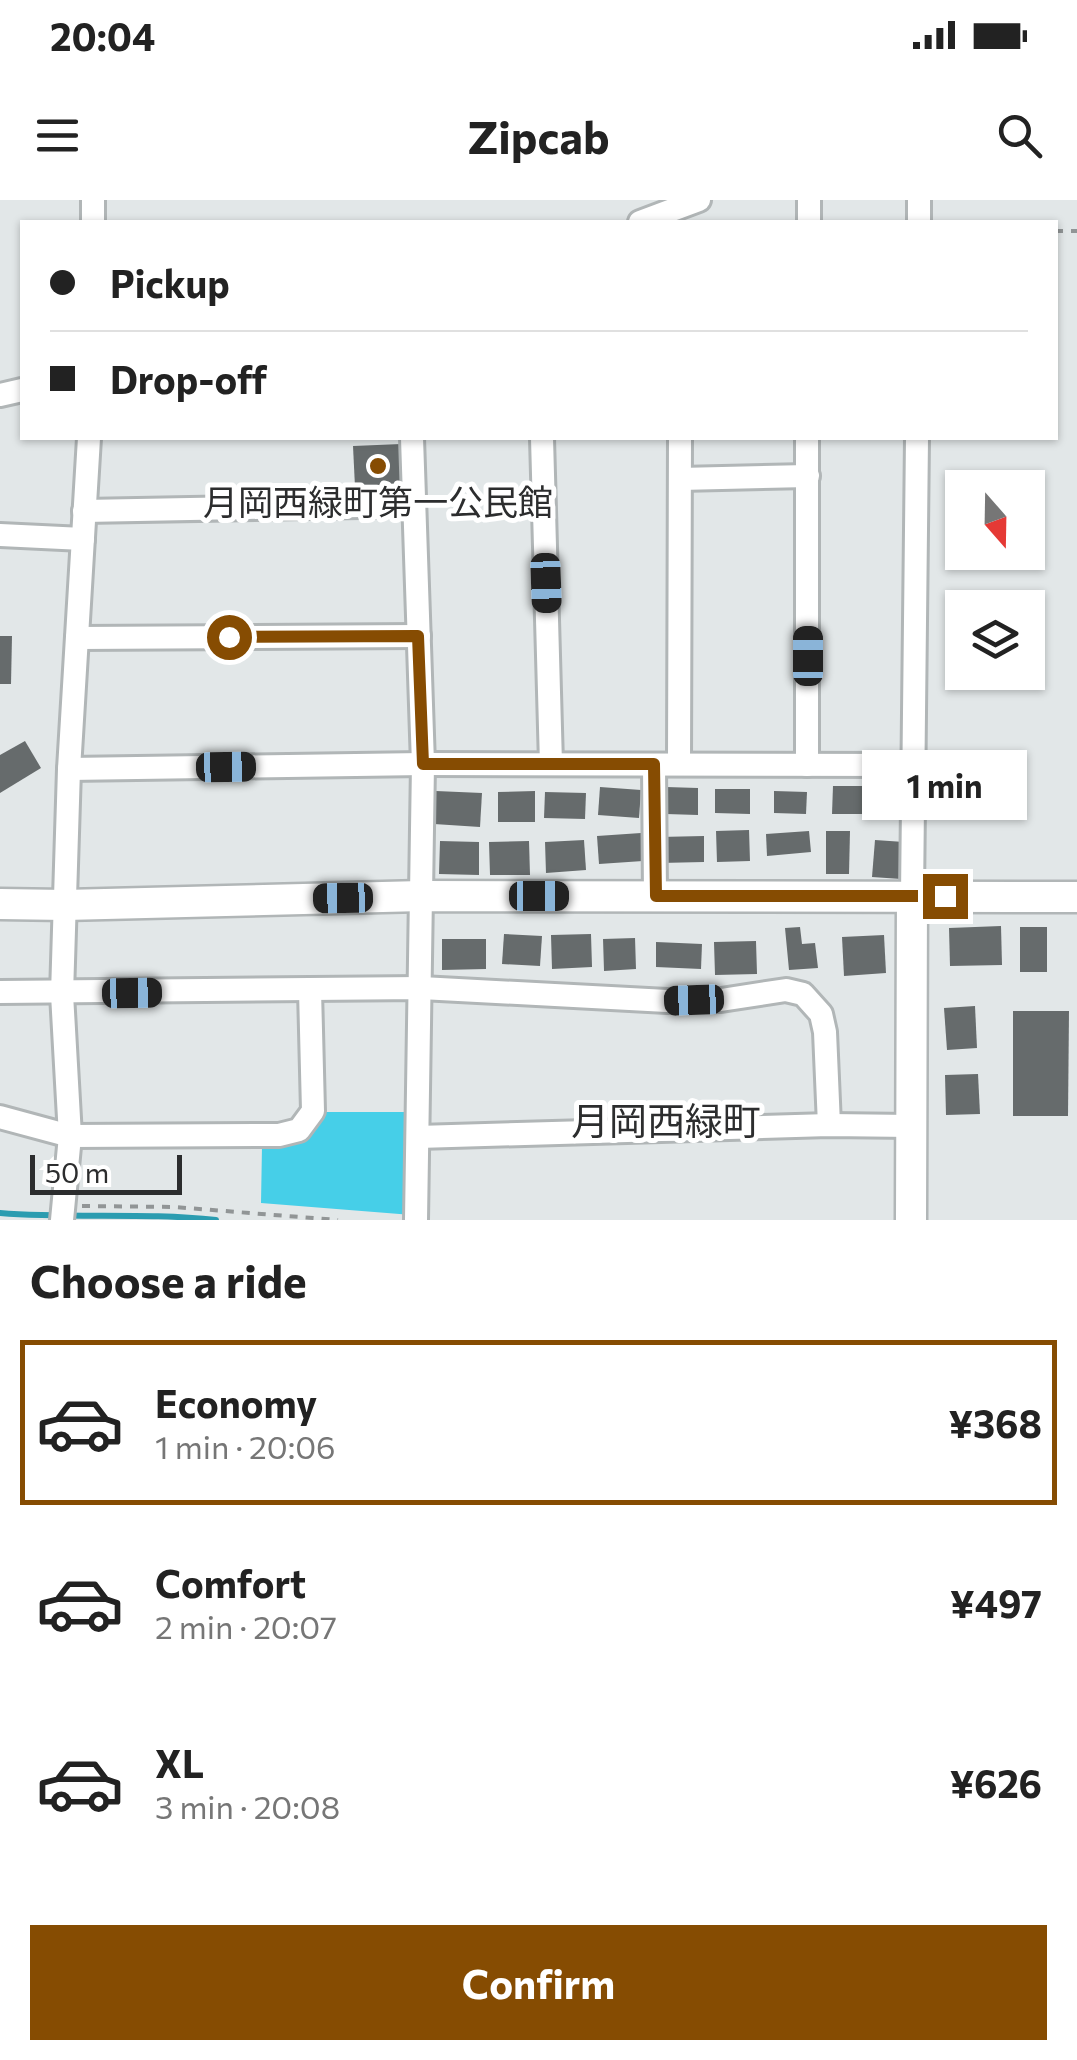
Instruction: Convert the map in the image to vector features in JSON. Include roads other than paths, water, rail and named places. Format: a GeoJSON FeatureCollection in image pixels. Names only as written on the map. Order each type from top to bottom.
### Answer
{"type":"FeatureCollection","features":[{"type":"Feature","properties":{"kind":"street"},"geometry":{"type":"LineString","coordinates":[[648,220],[687,210]]}},
{"type":"Feature","properties":{"kind":"street"},"geometry":{"type":"LineString","coordinates":[[62,1213],[70,1136],[62,994],[69,769],[89,440]]}},
{"type":"Feature","properties":{"kind":"street"},"geometry":{"type":"LineString","coordinates":[[412,440],[423,764],[416,1220]]}},
{"type":"Feature","properties":{"kind":"street"},"geometry":{"type":"LineString","coordinates":[[542,440],[551,764]]}},
{"type":"Feature","properties":{"kind":"street"},"geometry":{"type":"LineString","coordinates":[[678,764],[680,440]]}},
{"type":"Feature","properties":{"kind":"street"},"geometry":{"type":"LineString","coordinates":[[807,440],[807,765]]}},
{"type":"Feature","properties":{"kind":"street"},"geometry":{"type":"LineString","coordinates":[[912,1220],[917,440]]}},
{"type":"Feature","properties":{"kind":"street"},"geometry":{"type":"LineString","coordinates":[[680,480],[808,476]]}},
{"type":"Feature","properties":{"kind":"street"},"geometry":{"type":"LineString","coordinates":[[84,510],[414,504]]}},
{"type":"Feature","properties":{"kind":"street"},"geometry":{"type":"LineString","coordinates":[[0,535],[83,539]]}},
{"type":"Feature","properties":{"kind":"street"},"geometry":{"type":"LineString","coordinates":[[77,638],[418,636]]}},
{"type":"Feature","properties":{"kind":"street"},"geometry":{"type":"LineString","coordinates":[[69,769],[423,764],[913,765]]}},
{"type":"Feature","properties":{"kind":"street"},"geometry":{"type":"LineString","coordinates":[[654,764],[656,896]]}},
{"type":"Feature","properties":{"kind":"street"},"geometry":{"type":"LineString","coordinates":[[0,904],[65,906],[422,896],[1077,897]]}},
{"type":"Feature","properties":{"kind":"street"},"geometry":{"type":"LineString","coordinates":[[0,992],[421,988],[667,1001],[721,1000],[786,990],[804,994],[820,1014],[826,1032],[830,1125]]}},
{"type":"Feature","properties":{"kind":"street"},"geometry":{"type":"LineString","coordinates":[[0,1118],[70,1136],[280,1135],[299,1130],[312,1111],[310,990]]}},
{"type":"Feature","properties":{"kind":"street"},"geometry":{"type":"LineString","coordinates":[[418,1138],[912,1126]]}},
{"type":"Feature","properties":{"kind":"waterway"},"geometry":{"type":"LineString","coordinates":[[0,1213],[216,1220]]}},
{"type":"Feature","properties":{"kind":"place","name":"月岡西緑町第一公民館"},"geometry":{"type":"Point","coordinates":[378,466]}},
{"type":"Feature","properties":{"kind":"district","name":"月岡西緑町"},"geometry":{"type":"Point","coordinates":[666,1122]}}]}
